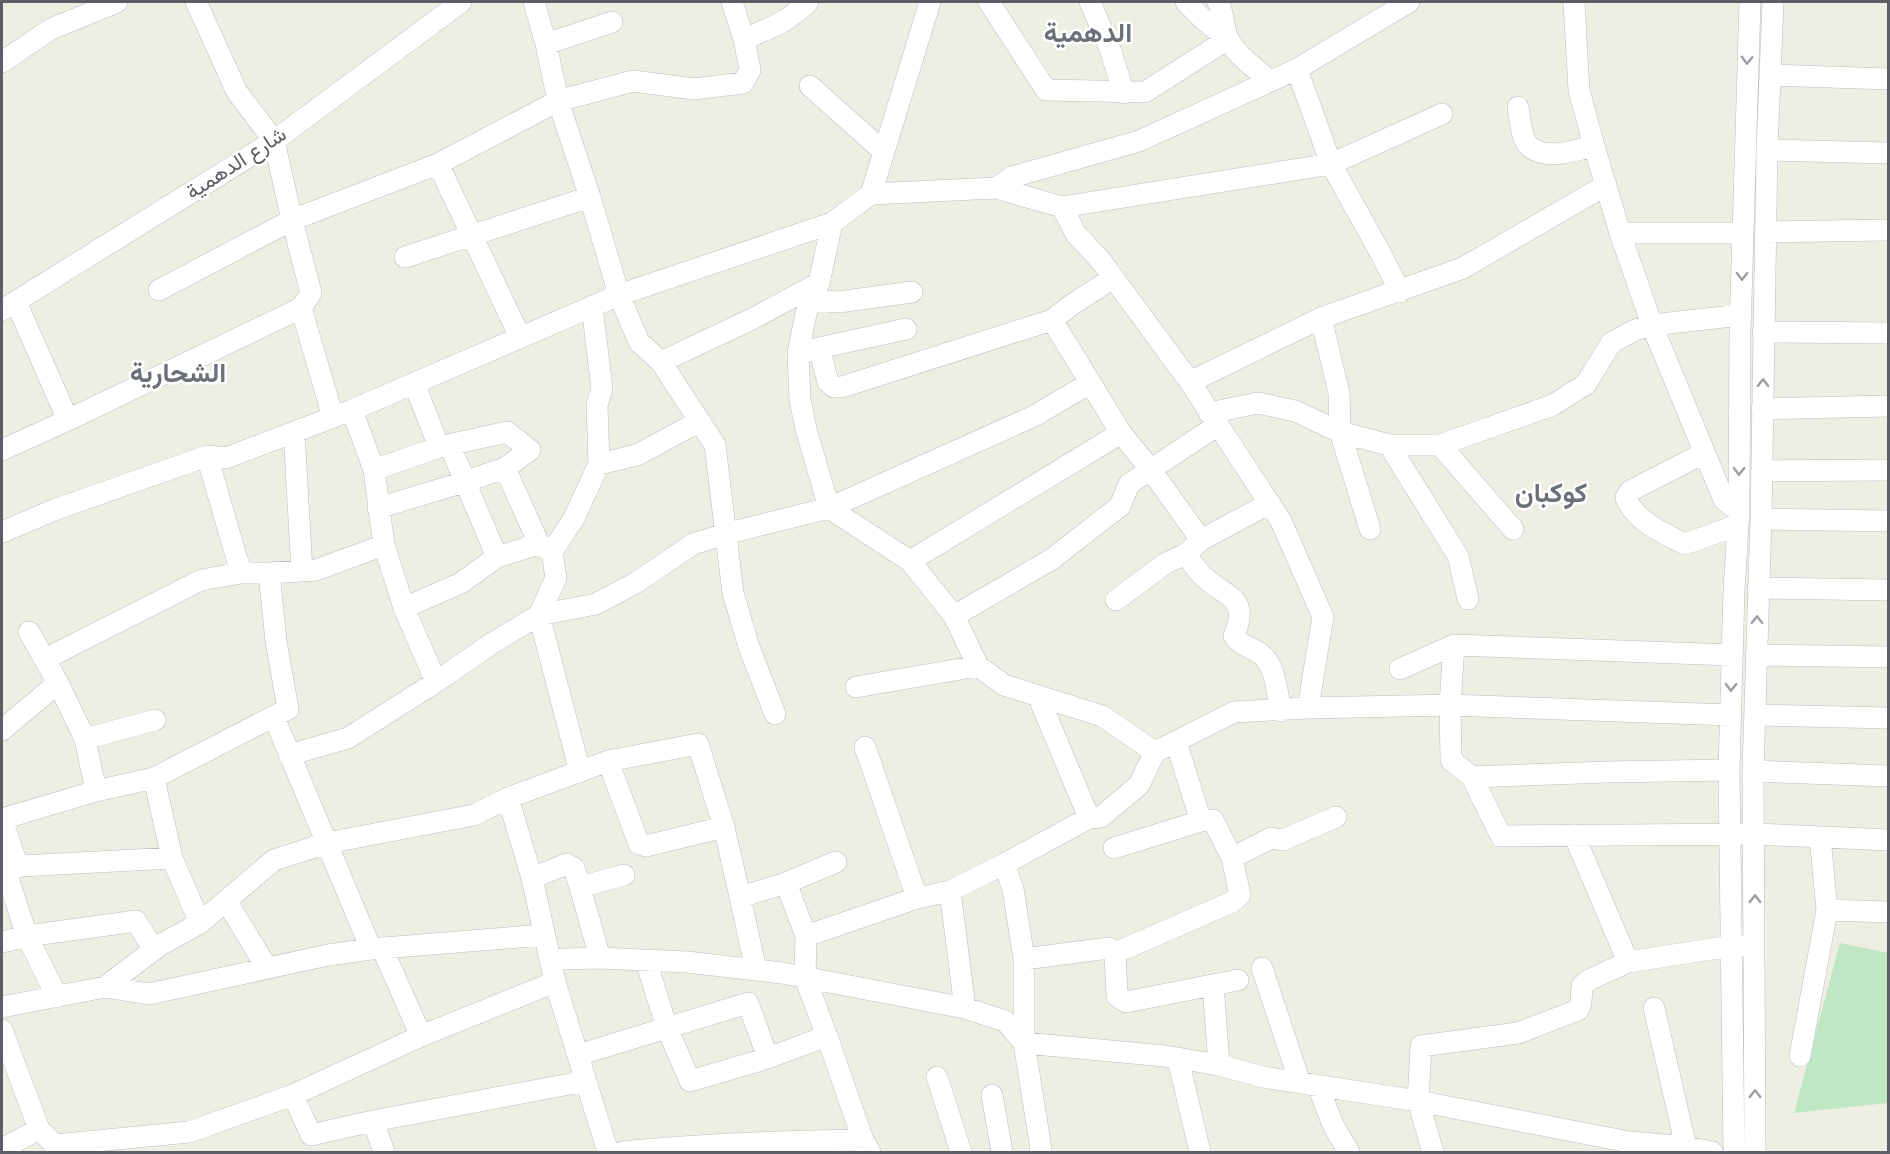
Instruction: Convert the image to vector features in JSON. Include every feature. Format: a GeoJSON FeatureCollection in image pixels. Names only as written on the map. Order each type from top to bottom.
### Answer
{"type":"FeatureCollection","features":[{"type":"Feature","properties":{"kind":"street"},"geometry":{"type":"LineString","coordinates":[[2,62],[51,29],[117,2]]}},
{"type":"Feature","properties":{"kind":"street"},"geometry":{"type":"LineString","coordinates":[[2,450],[301,308],[311,293],[274,141],[237,92],[196,2]]}},
{"type":"Feature","properties":{"kind":"street","name":"شارع الدهمية"},"geometry":{"type":"LineString","coordinates":[[9,306],[274,141],[461,2]]}},
{"type":"Feature","properties":{"kind":"street"},"geometry":{"type":"LineString","coordinates":[[534,2],[558,101],[619,295],[639,342],[662,362],[715,445],[733,593],[749,647],[775,714]]}},
{"type":"Feature","properties":{"kind":"street"},"geometry":{"type":"LineString","coordinates":[[159,290],[292,220],[438,164],[558,101],[633,81],[694,89],[743,82],[750,70],[744,39],[732,2]]}},
{"type":"Feature","properties":{"kind":"street"},"geometry":{"type":"LineString","coordinates":[[744,39],[794,16],[808,2]]}},
{"type":"Feature","properties":{"kind":"street"},"geometry":{"type":"LineString","coordinates":[[871,194],[930,2]]}},
{"type":"Feature","properties":{"kind":"street"},"geometry":{"type":"LineString","coordinates":[[989,2],[1046,90],[1145,92],[1228,39]]}},
{"type":"Feature","properties":{"kind":"street"},"geometry":{"type":"LineString","coordinates":[[1090,2],[1110,49],[1124,93]]}},
{"type":"Feature","properties":{"kind":"street"},"geometry":{"type":"LineString","coordinates":[[1186,2],[1269,80]]}},
{"type":"Feature","properties":{"kind":"street"},"geometry":{"type":"LineString","coordinates":[[996,188],[1012,177],[1139,141],[1297,69],[1409,2]]}},
{"type":"Feature","properties":{"kind":"street"},"geometry":{"type":"LineString","coordinates":[[1574,2],[1579,90],[1620,233],[1652,325],[1704,453],[1724,500],[1738,518]]}},
{"type":"Feature","properties":{"kind":"street"},"geometry":{"type":"LineString","coordinates":[[1734,1152],[1729,770],[1738,518],[1750,2]]}},
{"type":"Feature","properties":{"kind":"street"},"geometry":{"type":"LineString","coordinates":[[1755,1152],[1754,771],[1767,150],[1773,2]]}},
{"type":"Feature","properties":{"kind":"street"},"geometry":{"type":"LineString","coordinates":[[1222,4],[1228,39]]}},
{"type":"Feature","properties":{"kind":"street"},"geometry":{"type":"LineString","coordinates":[[546,44],[612,22]]}},
{"type":"Feature","properties":{"kind":"street"},"geometry":{"type":"LineString","coordinates":[[1297,69],[1331,164],[1400,292]]}},
{"type":"Feature","properties":{"kind":"street"},"geometry":{"type":"LineString","coordinates":[[1770,75],[1888,80]]}},
{"type":"Feature","properties":{"kind":"street"},"geometry":{"type":"LineString","coordinates":[[810,86],[884,152]]}},
{"type":"Feature","properties":{"kind":"street"},"geometry":{"type":"LineString","coordinates":[[1518,107],[1529,146],[1545,153],[1561,153],[1594,146]]}},
{"type":"Feature","properties":{"kind":"street"},"geometry":{"type":"LineString","coordinates":[[2,532],[54,510],[207,456],[226,458],[343,414],[619,295],[832,223],[871,194],[996,188],[1062,207],[1331,164],[1442,114]]}},
{"type":"Feature","properties":{"kind":"street"},"geometry":{"type":"LineString","coordinates":[[1767,150],[1888,153]]}},
{"type":"Feature","properties":{"kind":"street"},"geometry":{"type":"LineString","coordinates":[[438,164],[520,337]]}},
{"type":"Feature","properties":{"kind":"street"},"geometry":{"type":"LineString","coordinates":[[1190,382],[1321,318],[1463,268],[1606,185]]}},
{"type":"Feature","properties":{"kind":"street"},"geometry":{"type":"LineString","coordinates":[[405,257],[590,197]]}},
{"type":"Feature","properties":{"kind":"street"},"geometry":{"type":"LineString","coordinates":[[1062,207],[1076,234],[1101,261],[1190,382],[1281,521],[1323,617],[1308,708]]}},
{"type":"Feature","properties":{"kind":"street"},"geometry":{"type":"LineString","coordinates":[[832,223],[798,352],[800,400],[829,508],[910,561],[954,616],[978,666],[1004,685],[1102,716],[1155,752]]}},
{"type":"Feature","properties":{"kind":"street"},"geometry":{"type":"LineString","coordinates":[[1765,232],[1888,230]]}},
{"type":"Feature","properties":{"kind":"street"},"geometry":{"type":"LineString","coordinates":[[1620,233],[1743,233]]}},
{"type":"Feature","properties":{"kind":"street"},"geometry":{"type":"LineString","coordinates":[[819,348],[828,382],[834,387],[842,387],[1052,320],[1113,278]]}},
{"type":"Feature","properties":{"kind":"street"},"geometry":{"type":"LineString","coordinates":[[662,362],[815,292],[839,302],[912,292]]}},
{"type":"Feature","properties":{"kind":"street"},"geometry":{"type":"LineString","coordinates":[[9,306],[68,420]]}},
{"type":"Feature","properties":{"kind":"street"},"geometry":{"type":"LineString","coordinates":[[404,608],[461,583],[497,557],[545,548],[574,518],[599,464],[597,405],[602,389],[592,306]]}},
{"type":"Feature","properties":{"kind":"street"},"geometry":{"type":"LineString","coordinates":[[301,308],[343,414],[374,470],[384,545],[404,608],[436,682]]}},
{"type":"Feature","properties":{"kind":"street"},"geometry":{"type":"LineString","coordinates":[[954,616],[1052,559],[1120,506],[1129,484],[1151,470],[1214,419],[1258,402],[1295,411],[1340,432],[1389,445],[1440,445],[1553,405],[1586,384],[1611,343],[1635,330],[1652,325],[1741,315]]}},
{"type":"Feature","properties":{"kind":"street"},"geometry":{"type":"LineString","coordinates":[[1321,318],[1340,393],[1340,432],[1370,529]]}},
{"type":"Feature","properties":{"kind":"street"},"geometry":{"type":"LineString","coordinates":[[1052,320],[1120,433],[1151,470],[1193,547],[1202,576],[1234,600],[1239,607],[1241,620],[1234,636],[1238,643],[1263,655],[1271,668],[1281,711]]}},
{"type":"Feature","properties":{"kind":"street"},"geometry":{"type":"LineString","coordinates":[[798,352],[906,329]]}},
{"type":"Feature","properties":{"kind":"street"},"geometry":{"type":"LineString","coordinates":[[1763,332],[1888,333]]}},
{"type":"Feature","properties":{"kind":"street"},"geometry":{"type":"LineString","coordinates":[[414,383],[444,447],[464,482],[497,557]]}},
{"type":"Feature","properties":{"kind":"street"},"geometry":{"type":"LineString","coordinates":[[289,755],[348,738],[539,615],[596,604],[638,582],[693,544],[829,508],[1034,416],[1089,383]]}},
{"type":"Feature","properties":{"kind":"street"},"geometry":{"type":"LineString","coordinates":[[1762,409],[1888,406]]}},
{"type":"Feature","properties":{"kind":"street"},"geometry":{"type":"LineString","coordinates":[[599,464],[637,455],[700,421]]}},
{"type":"Feature","properties":{"kind":"street"},"geometry":{"type":"LineString","coordinates":[[294,432],[302,571]]}},
{"type":"Feature","properties":{"kind":"street"},"geometry":{"type":"LineString","coordinates":[[374,470],[444,447],[507,432],[530,450],[505,468],[378,508]]}},
{"type":"Feature","properties":{"kind":"street"},"geometry":{"type":"LineString","coordinates":[[910,561],[1120,433]]}},
{"type":"Feature","properties":{"kind":"street"},"geometry":{"type":"LineString","coordinates":[[1389,445],[1458,556],[1468,599]]}},
{"type":"Feature","properties":{"kind":"street"},"geometry":{"type":"LineString","coordinates":[[1440,445],[1513,529]]}},
{"type":"Feature","properties":{"kind":"street"},"geometry":{"type":"LineString","coordinates":[[1704,453],[1630,491],[1626,498],[1631,509],[1656,529],[1685,544],[1738,518]]}},
{"type":"Feature","properties":{"kind":"street"},"geometry":{"type":"LineString","coordinates":[[207,456],[241,573]]}},
{"type":"Feature","properties":{"kind":"street"},"geometry":{"type":"LineString","coordinates":[[505,468],[545,548],[556,578],[539,615],[580,772]]}},
{"type":"Feature","properties":{"kind":"street"},"geometry":{"type":"LineString","coordinates":[[1762,471],[1888,470]]}},
{"type":"Feature","properties":{"kind":"street"},"geometry":{"type":"LineString","coordinates":[[1116,600],[1166,563],[1270,503]]}},
{"type":"Feature","properties":{"kind":"street"},"geometry":{"type":"LineString","coordinates":[[1761,519],[1888,521]]}},
{"type":"Feature","properties":{"kind":"street"},"geometry":{"type":"LineString","coordinates":[[45,658],[201,580],[241,573],[315,570],[384,545]]}},
{"type":"Feature","properties":{"kind":"street"},"geometry":{"type":"LineString","coordinates":[[57,997],[27,936],[8,867],[2,820],[96,791],[154,778],[288,709],[276,641],[268,573]]}},
{"type":"Feature","properties":{"kind":"street"},"geometry":{"type":"LineString","coordinates":[[1758,588],[1888,590]]}},
{"type":"Feature","properties":{"kind":"street"},"geometry":{"type":"LineString","coordinates":[[29,632],[45,658],[85,739],[96,791]]}},
{"type":"Feature","properties":{"kind":"street"},"geometry":{"type":"LineString","coordinates":[[1400,669],[1454,645],[1732,655]]}},
{"type":"Feature","properties":{"kind":"street"},"geometry":{"type":"LineString","coordinates":[[1454,645],[1450,705],[1451,760],[1472,777],[1501,836],[1755,834],[1888,840]]}},
{"type":"Feature","properties":{"kind":"street"},"geometry":{"type":"LineString","coordinates":[[1756,655],[1888,657]]}},
{"type":"Feature","properties":{"kind":"street"},"geometry":{"type":"LineString","coordinates":[[856,687],[978,666]]}},
{"type":"Feature","properties":{"kind":"street"},"geometry":{"type":"LineString","coordinates":[[2,730],[58,683]]}},
{"type":"Feature","properties":{"kind":"street"},"geometry":{"type":"LineString","coordinates":[[1038,696],[1114,857],[1200,821],[1213,820],[1232,858],[1240,895],[1232,902],[1115,953]]}},
{"type":"Feature","properties":{"kind":"street"},"geometry":{"type":"LineString","coordinates":[[806,936],[917,898],[950,891],[1095,818],[1139,785],[1155,752],[1234,712],[1450,705],[1731,715]]}},
{"type":"Feature","properties":{"kind":"street"},"geometry":{"type":"LineString","coordinates":[[1755,715],[1888,718]]}},
{"type":"Feature","properties":{"kind":"street"},"geometry":{"type":"LineString","coordinates":[[274,717],[327,843],[376,948],[421,1036]]}},
{"type":"Feature","properties":{"kind":"street"},"geometry":{"type":"LineString","coordinates":[[85,739],[155,720]]}},
{"type":"Feature","properties":{"kind":"street"},"geometry":{"type":"LineString","coordinates":[[1176,742],[1200,821]]}},
{"type":"Feature","properties":{"kind":"street"},"geometry":{"type":"LineString","coordinates":[[105,987],[154,950],[200,923],[274,860],[327,843],[474,814],[508,798],[608,761],[698,744],[724,827],[756,970]]}},
{"type":"Feature","properties":{"kind":"street"},"geometry":{"type":"LineString","coordinates":[[865,747],[917,898]]}},
{"type":"Feature","properties":{"kind":"street"},"geometry":{"type":"LineString","coordinates":[[608,761],[639,844],[646,846],[724,827]]}},
{"type":"Feature","properties":{"kind":"street"},"geometry":{"type":"LineString","coordinates":[[1472,777],[1729,770]]}},
{"type":"Feature","properties":{"kind":"street"},"geometry":{"type":"LineString","coordinates":[[1754,771],[1888,776]]}},
{"type":"Feature","properties":{"kind":"street"},"geometry":{"type":"LineString","coordinates":[[154,778],[172,858],[200,923]]}},
{"type":"Feature","properties":{"kind":"street"},"geometry":{"type":"LineString","coordinates":[[508,798],[532,879],[553,972],[608,1152]]}},
{"type":"Feature","properties":{"kind":"street"},"geometry":{"type":"LineString","coordinates":[[1232,858],[1271,838],[1283,840],[1336,817]]}},
{"type":"Feature","properties":{"kind":"street"},"geometry":{"type":"LineString","coordinates":[[1574,836],[1628,962]]}},
{"type":"Feature","properties":{"kind":"street"},"geometry":{"type":"LineString","coordinates":[[1800,1056],[1827,910],[1820,837]]}},
{"type":"Feature","properties":{"kind":"street"},"geometry":{"type":"LineString","coordinates":[[8,867],[172,858]]}},
{"type":"Feature","properties":{"kind":"street"},"geometry":{"type":"LineString","coordinates":[[740,897],[786,883],[836,862]]}},
{"type":"Feature","properties":{"kind":"street"},"geometry":{"type":"LineString","coordinates":[[532,879],[567,864],[574,868],[600,958]]}},
{"type":"Feature","properties":{"kind":"street"},"geometry":{"type":"LineString","coordinates":[[1004,864],[1013,889],[1024,959],[1024,1043],[1040,1152]]}},
{"type":"Feature","properties":{"kind":"street"},"geometry":{"type":"LineString","coordinates":[[580,887],[624,875]]}},
{"type":"Feature","properties":{"kind":"street"},"geometry":{"type":"LineString","coordinates":[[622,1152],[688,1145],[775,1141],[866,1146],[805,978],[806,936],[786,883]]}},
{"type":"Feature","properties":{"kind":"street"},"geometry":{"type":"LineString","coordinates":[[950,891],[965,1008]]}},
{"type":"Feature","properties":{"kind":"street"},"geometry":{"type":"LineString","coordinates":[[227,902],[267,968]]}},
{"type":"Feature","properties":{"kind":"street"},"geometry":{"type":"LineString","coordinates":[[1827,910],[1888,912]]}},
{"type":"Feature","properties":{"kind":"street"},"geometry":{"type":"LineString","coordinates":[[2,942],[27,936],[136,921],[154,950]]}},
{"type":"Feature","properties":{"kind":"street"},"geometry":{"type":"LineString","coordinates":[[2,1007],[105,987],[149,994],[328,955],[376,948],[543,935]]}},
{"type":"Feature","properties":{"kind":"street"},"geometry":{"type":"LineString","coordinates":[[1432,1152],[1418,1101],[1421,1046],[1518,1032],[1578,1010],[1582,986],[1589,980],[1628,962],[1731,945],[1755,945]]}},
{"type":"Feature","properties":{"kind":"street"},"geometry":{"type":"LineString","coordinates":[[1024,959],[1109,948],[1115,953],[1117,996],[1126,1002],[1238,980]]}},
{"type":"Feature","properties":{"kind":"street"},"geometry":{"type":"LineString","coordinates":[[2,1030],[39,1129],[55,1145],[189,1132],[293,1095],[421,1036],[553,972],[562,959],[600,958],[687,962],[805,978],[965,1008],[1005,1021],[1024,1043],[1165,1056],[1219,1065],[1263,1077],[1418,1101],[1629,1142],[1686,1147],[1712,1152]]}},
{"type":"Feature","properties":{"kind":"street"},"geometry":{"type":"LineString","coordinates":[[646,961],[667,1028],[690,1081],[768,1058],[827,1036]]}},
{"type":"Feature","properties":{"kind":"street"},"geometry":{"type":"LineString","coordinates":[[1262,968],[1309,1085],[1349,1152]]}},
{"type":"Feature","properties":{"kind":"street"},"geometry":{"type":"LineString","coordinates":[[1213,985],[1219,1065]]}},
{"type":"Feature","properties":{"kind":"street"},"geometry":{"type":"LineString","coordinates":[[578,1055],[748,1003],[768,1058]]}},
{"type":"Feature","properties":{"kind":"street"},"geometry":{"type":"LineString","coordinates":[[1654,1008],[1686,1147]]}},
{"type":"Feature","properties":{"kind":"street"},"geometry":{"type":"LineString","coordinates":[[1179,1059],[1200,1152]]}},
{"type":"Feature","properties":{"kind":"street"},"geometry":{"type":"LineString","coordinates":[[937,1077],[961,1152]]}},
{"type":"Feature","properties":{"kind":"street"},"geometry":{"type":"LineString","coordinates":[[293,1095],[311,1135],[586,1081]]}},
{"type":"Feature","properties":{"kind":"street"},"geometry":{"type":"LineString","coordinates":[[992,1095],[1002,1152]]}},
{"type":"Feature","properties":{"kind":"street"},"geometry":{"type":"LineString","coordinates":[[373,1121],[384,1152]]}},
{"type":"Feature","properties":{"kind":"street"},"geometry":{"type":"LineString","coordinates":[[1328,1152],[1333,1125]]}},
{"type":"Feature","properties":{"kind":"street"},"geometry":{"type":"LineString","coordinates":[[2,1149],[39,1129]]}},
{"type":"Feature","properties":{"kind":"green space"},"geometry":{"type":"Polygon","coordinates":[[[1840,943],[1888,953],[1888,1103],[1794,1113],[1840,943]]]}},
{"type":"Feature","properties":{"kind":"district","name":"الدهمية"},"geometry":{"type":"Point","coordinates":[1088,33]}},
{"type":"Feature","properties":{"kind":"district","name":"الشحارية"},"geometry":{"type":"Point","coordinates":[178,373]}},
{"type":"Feature","properties":{"kind":"district","name":"كوكبان"},"geometry":{"type":"Point","coordinates":[1551,493]}}]}
